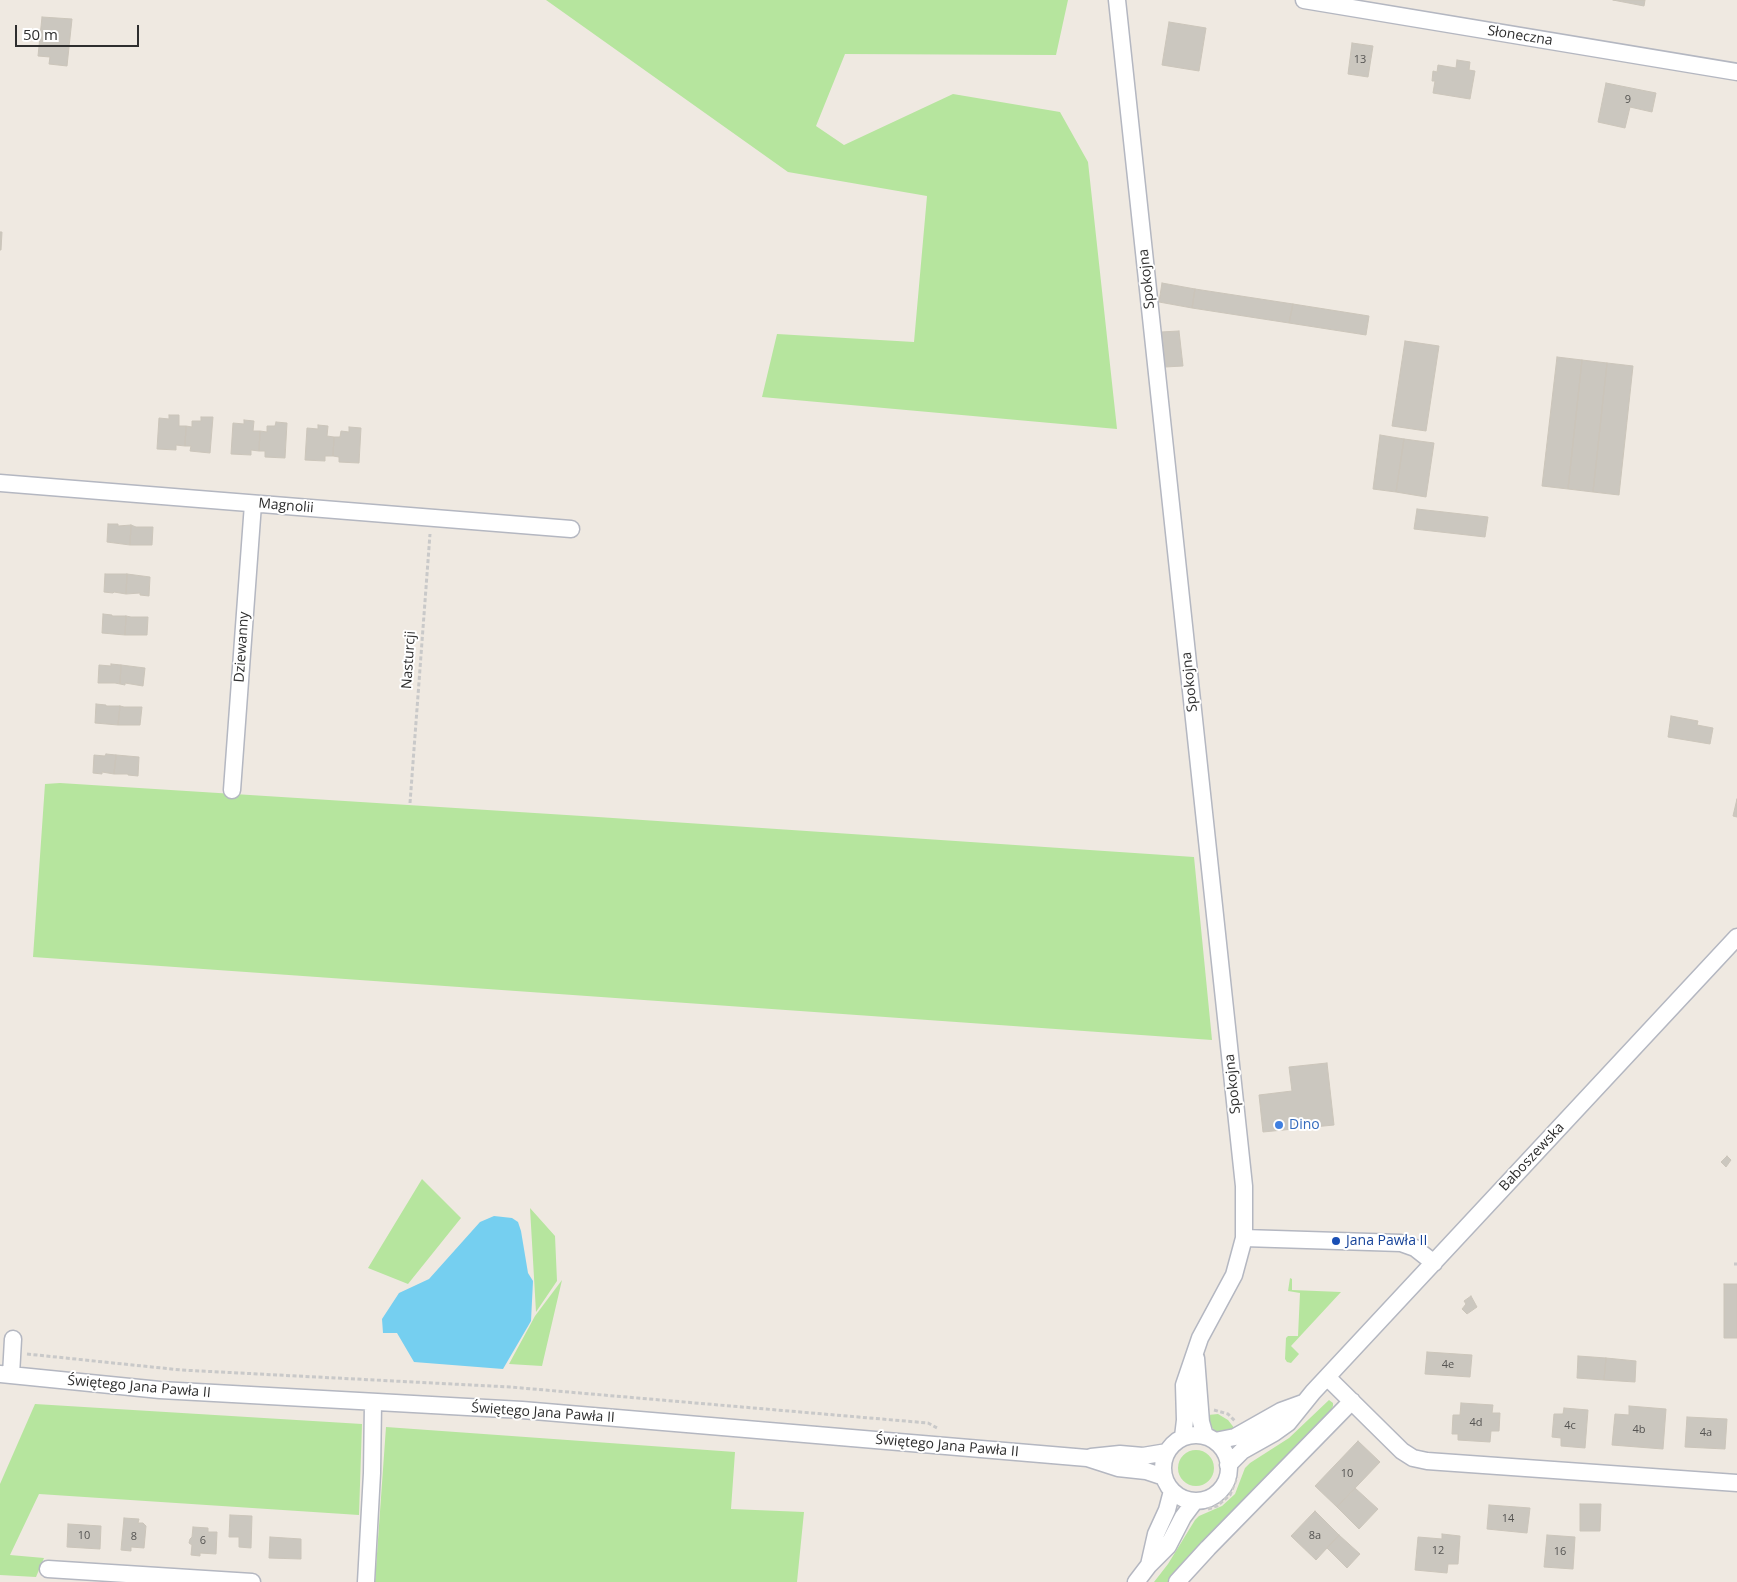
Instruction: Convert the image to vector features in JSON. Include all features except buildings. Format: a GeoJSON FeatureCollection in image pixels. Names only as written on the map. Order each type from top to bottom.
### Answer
{"type":"FeatureCollection","features":[{"type":"Feature","properties":{"kind":"street","name":"Spokojna"},"geometry":{"type":"LineString","coordinates":[[1117,0],[1244,1186],[1244,1238],[1234,1275],[1200,1338],[1184,1385],[1185,1420],[1183,1438]]}},
{"type":"Feature","properties":{"kind":"street","name":"Słoneczna"},"geometry":{"type":"LineString","coordinates":[[1304,0],[1737,72]]}},
{"type":"Feature","properties":{"kind":"street","name":"Magnolii"},"geometry":{"type":"LineString","coordinates":[[0,483],[571,530]]}},
{"type":"Feature","properties":{"kind":"street","name":"Dziewanny"},"geometry":{"type":"LineString","coordinates":[[232,790],[253,504]]}},
{"type":"Feature","properties":{"kind":"street","name":"Baboszewska"},"geometry":{"type":"LineString","coordinates":[[1228,1465],[1242,1451],[1288,1423],[1327,1377],[1737,937]]}},
{"type":"Feature","properties":{"kind":"street"},"geometry":{"type":"LineString","coordinates":[[1244,1238],[1401,1244],[1415,1248],[1434,1263]]}},
{"type":"Feature","properties":{"kind":"street"},"geometry":{"type":"LineString","coordinates":[[5,1374],[12,1346]]}},
{"type":"Feature","properties":{"kind":"street","name":"Spokojna"},"geometry":{"type":"LineString","coordinates":[[1195,1354],[1202,1429],[1210,1438]]}},
{"type":"Feature","properties":{"kind":"street","name":"Świętego Jana Pawła II"},"geometry":{"type":"LineString","coordinates":[[5,1374],[160,1390],[530,1411],[1087,1458],[1120,1454],[1154,1455],[1167,1452]]}},
{"type":"Feature","properties":{"kind":"street"},"geometry":{"type":"LineString","coordinates":[[1327,1377],[1402,1451],[1414,1458],[1737,1483]]}},
{"type":"Feature","properties":{"kind":"street"},"geometry":{"type":"LineString","coordinates":[[1177,1582],[1352,1401]]}},
{"type":"Feature","properties":{"kind":"street"},"geometry":{"type":"LineString","coordinates":[[366,1582],[372,1473],[373,1403]]}},
{"type":"Feature","properties":{"kind":"street","name":"Baboszewska"},"geometry":{"type":"LineString","coordinates":[[1210,1438],[1227,1440],[1242,1434],[1281,1411],[1303,1403]]}},
{"type":"Feature","properties":{"kind":"street"},"geometry":{"type":"LineString","coordinates":[[1149,1565],[1156,1534],[1167,1510],[1168,1484],[1164,1460],[1167,1452],[1171,1446],[1183,1438],[1196,1435],[1210,1438],[1222,1448],[1228,1465],[1225,1483],[1212,1496],[1195,1501],[1186,1500],[1168,1484]]}},
{"type":"Feature","properties":{"kind":"street","name":"Świętego Jana Pawła II"},"geometry":{"type":"LineString","coordinates":[[1087,1458],[1118,1468],[1155,1473],[1168,1484]]}},
{"type":"Feature","properties":{"kind":"street"},"geometry":{"type":"LineString","coordinates":[[1136,1582],[1149,1565],[1168,1546],[1183,1516],[1195,1501]]}},
{"type":"Feature","properties":{"kind":"street"},"geometry":{"type":"LineString","coordinates":[[48,1569],[252,1582]]}},
{"type":"Feature","properties":{"kind":"path","name":"Nasturcji"},"geometry":{"type":"LineString","coordinates":[[410,803],[431,518]]}},
{"type":"Feature","properties":{"kind":"path"},"geometry":{"type":"LineString","coordinates":[[12,1346],[181,1370],[518,1387],[928,1423],[942,1431]]}},
{"type":"Feature","properties":{"kind":"path"},"geometry":{"type":"LineString","coordinates":[[1200,1411],[1213,1410],[1228,1414],[1234,1419],[1242,1434]]}},
{"type":"Feature","properties":{"kind":"green space"},"geometry":{"type":"Polygon","coordinates":[[[546,0],[1068,0],[1056,55],[845,54],[816,126],[844,145],[953,94],[1060,112],[1088,162],[1117,429],[762,397],[777,334],[914,342],[927,196],[788,172],[546,0]]]}},
{"type":"Feature","properties":{"kind":"green space"},"geometry":{"type":"Polygon","coordinates":[[[60,783],[1194,857],[1212,1040],[33,957],[45,784],[60,783]]]}},
{"type":"Feature","properties":{"kind":"green space"},"geometry":{"type":"Polygon","coordinates":[[[422,1179],[461,1218],[408,1284],[368,1268],[422,1179]]]}},
{"type":"Feature","properties":{"kind":"green space"},"geometry":{"type":"Polygon","coordinates":[[[530,1208],[555,1236],[557,1281],[536,1312],[530,1208]]]}},
{"type":"Feature","properties":{"kind":"green space"},"geometry":{"type":"Polygon","coordinates":[[[1290,1278],[1292,1279],[1292,1290],[1341,1292],[1291,1346],[1299,1354],[1291,1363],[1285,1359],[1286,1338],[1288,1336],[1298,1336],[1300,1293],[1288,1291],[1290,1278]]]}},
{"type":"Feature","properties":{"kind":"green space"},"geometry":{"type":"Polygon","coordinates":[[[562,1280],[542,1366],[509,1364],[535,1316],[562,1280]]]}},
{"type":"Feature","properties":{"kind":"green space"},"geometry":{"type":"Polygon","coordinates":[[[1329,1400],[1333,1403],[1330,1412],[1189,1558],[1169,1582],[1154,1582],[1168,1564],[1195,1520],[1199,1516],[1222,1506],[1235,1494],[1245,1468],[1289,1438],[1329,1400]]]}},
{"type":"Feature","properties":{"kind":"green space"},"geometry":{"type":"Polygon","coordinates":[[[35,1404],[362,1424],[359,1515],[39,1494],[10,1555],[44,1558],[36,1577],[0,1575],[0,1484],[35,1404]]]}},
{"type":"Feature","properties":{"kind":"green space"},"geometry":{"type":"Polygon","coordinates":[[[1218,1414],[1228,1420],[1235,1429],[1218,1433],[1215,1431],[1210,1425],[1208,1415],[1218,1414]]]}},
{"type":"Feature","properties":{"kind":"green space"},"geometry":{"type":"Polygon","coordinates":[[[386,1427],[735,1452],[731,1509],[804,1512],[797,1582],[375,1582],[386,1427]]]}},
{"type":"Feature","properties":{"kind":"green space"},"geometry":{"type":"Polygon","coordinates":[[[1196,1450],[1203,1451],[1209,1455],[1213,1461],[1213,1475],[1209,1481],[1203,1485],[1196,1486],[1189,1485],[1183,1481],[1179,1475],[1178,1468],[1179,1461],[1183,1455],[1189,1451],[1196,1450]]]}},
{"type":"Feature","properties":{"kind":"water"},"geometry":{"type":"Polygon","coordinates":[[[494,1216],[512,1218],[518,1222],[528,1273],[533,1281],[531,1321],[503,1369],[414,1362],[397,1333],[383,1333],[382,1319],[399,1293],[429,1279],[480,1222],[494,1216]]]}},
{"type":"Feature","properties":{"kind":"place","name":"Dino"},"geometry":{"type":"Point","coordinates":[1279,1125]}},
{"type":"Feature","properties":{"kind":"place","name":"Jana Pawła II"},"geometry":{"type":"Point","coordinates":[1336,1241]}}]}
